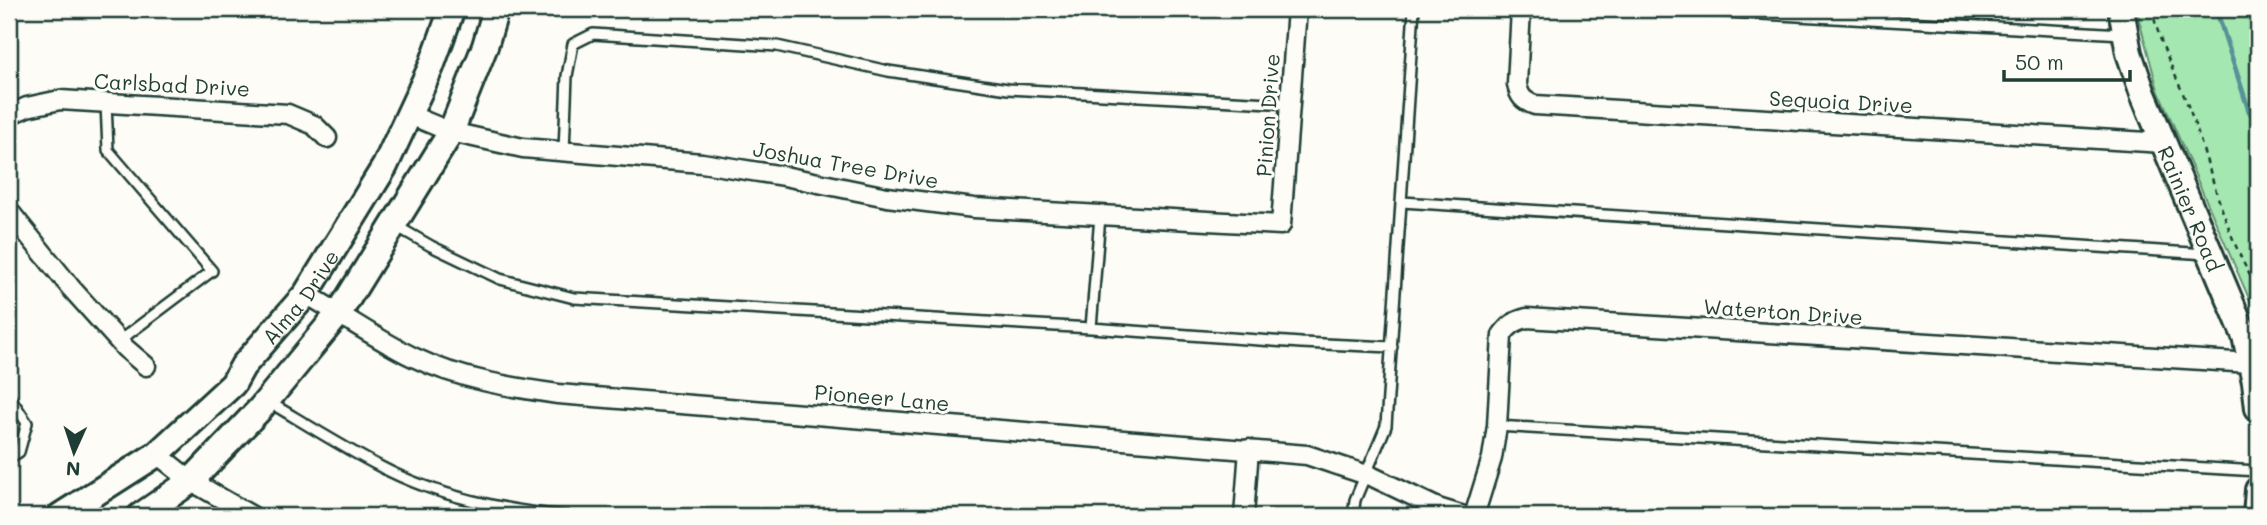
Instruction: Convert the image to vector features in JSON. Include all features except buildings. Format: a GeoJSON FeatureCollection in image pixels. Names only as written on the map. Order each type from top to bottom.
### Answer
{"type":"FeatureCollection","features":[{"type":"Feature","properties":{"kind":"main road","name":"Alma Drive"},"geometry":{"type":"LineString","coordinates":[[60,516],[157,454],[233,384],[243,366],[306,294],[385,166],[431,67],[452,9]]}},
{"type":"Feature","properties":{"kind":"main road","name":"Alma Drive"},"geometry":{"type":"LineString","coordinates":[[140,516],[191,481],[267,401],[339,313],[451,132],[485,46],[496,9]]}},
{"type":"Feature","properties":{"kind":"main road","name":"Rainier Road"},"geometry":{"type":"LineString","coordinates":[[2121,9],[2129,53],[2143,94],[2245,336],[2258,408]]}},
{"type":"Feature","properties":{"kind":"main road"},"geometry":{"type":"LineString","coordinates":[[2256,516],[2258,490]]}},
{"type":"Feature","properties":{"kind":"street","name":"Pinion Drive"},"geometry":{"type":"LineString","coordinates":[[1281,225],[1297,9]]}},
{"type":"Feature","properties":{"kind":"street","name":"Sequoia Drive"},"geometry":{"type":"LineString","coordinates":[[1521,9],[1517,84],[1525,101],[1535,105],[2164,143]]}},
{"type":"Feature","properties":{"kind":"street","name":"Carlsbad Drive"},"geometry":{"type":"LineString","coordinates":[[9,115],[27,107],[60,100],[288,114],[314,125],[327,138]]}},
{"type":"Feature","properties":{"kind":"street","name":"Joshua Tree Drive"},"geometry":{"type":"LineString","coordinates":[[410,115],[451,132],[523,148],[702,163],[887,197],[974,208],[1281,225]]}},
{"type":"Feature","properties":{"kind":"street"},"geometry":{"type":"LineString","coordinates":[[9,211],[71,288],[119,341],[146,366]]}},
{"type":"Feature","properties":{"kind":"street","name":"Pioneer Lane"},"geometry":{"type":"LineString","coordinates":[[306,294],[412,357],[456,374],[498,385],[558,394],[1307,455],[1365,474],[1438,508],[1464,516]]}},
{"type":"Feature","properties":{"kind":"street","name":"Waterton Drive"},"geometry":{"type":"LineString","coordinates":[[1474,516],[1492,458],[1497,426],[1502,335],[1508,326],[1527,318],[2251,363]]}},
{"type":"Feature","properties":{"kind":"street"},"geometry":{"type":"LineString","coordinates":[[1244,516],[1249,449]]}},
{"type":"Feature","properties":{"kind":"street"},"geometry":{"type":"LineString","coordinates":[[157,454],[191,481],[252,516]]}},
{"type":"Feature","properties":{"kind":"lane"},"geometry":{"type":"LineString","coordinates":[[1353,516],[1355,500],[1386,426],[1414,9]]}},
{"type":"Feature","properties":{"kind":"lane"},"geometry":{"type":"LineString","coordinates":[[1672,9],[2125,34]]}},
{"type":"Feature","properties":{"kind":"lane"},"geometry":{"type":"LineString","coordinates":[[564,151],[567,76],[573,44],[593,34],[778,47],[887,71],[1008,89],[1292,104]]}},
{"type":"Feature","properties":{"kind":"lane"},"geometry":{"type":"LineString","coordinates":[[106,103],[108,150],[212,271],[119,341]]}},
{"type":"Feature","properties":{"kind":"lane"},"geometry":{"type":"LineString","coordinates":[[1402,202],[2212,254]]}},
{"type":"Feature","properties":{"kind":"lane"},"geometry":{"type":"LineString","coordinates":[[1091,328],[1100,216]]}},
{"type":"Feature","properties":{"kind":"lane"},"geometry":{"type":"LineString","coordinates":[[393,225],[500,279],[574,298],[1392,347]]}},
{"type":"Feature","properties":{"kind":"lane"},"geometry":{"type":"LineString","coordinates":[[9,396],[27,423],[19,452],[9,458]]}},
{"type":"Feature","properties":{"kind":"lane"},"geometry":{"type":"LineString","coordinates":[[267,401],[382,468],[450,495],[528,513],[567,516]]}},
{"type":"Feature","properties":{"kind":"lane"},"geometry":{"type":"LineString","coordinates":[[1497,426],[2258,471]]}},
{"type":"Feature","properties":{"kind":"path"},"geometry":{"type":"LineString","coordinates":[[2152,9],[2165,52],[2193,118],[2236,242],[2249,275],[2258,289]]}},
{"type":"Feature","properties":{"kind":"green space"},"geometry":{"type":"Polygon","coordinates":[[[2138,9],[2258,9],[2258,332],[2251,303],[2158,90],[2138,9]]]}},
{"type":"Feature","properties":{"kind":"waterway"},"geometry":{"type":"LineString","coordinates":[[2216,9],[2249,111],[2258,123]]}}]}
